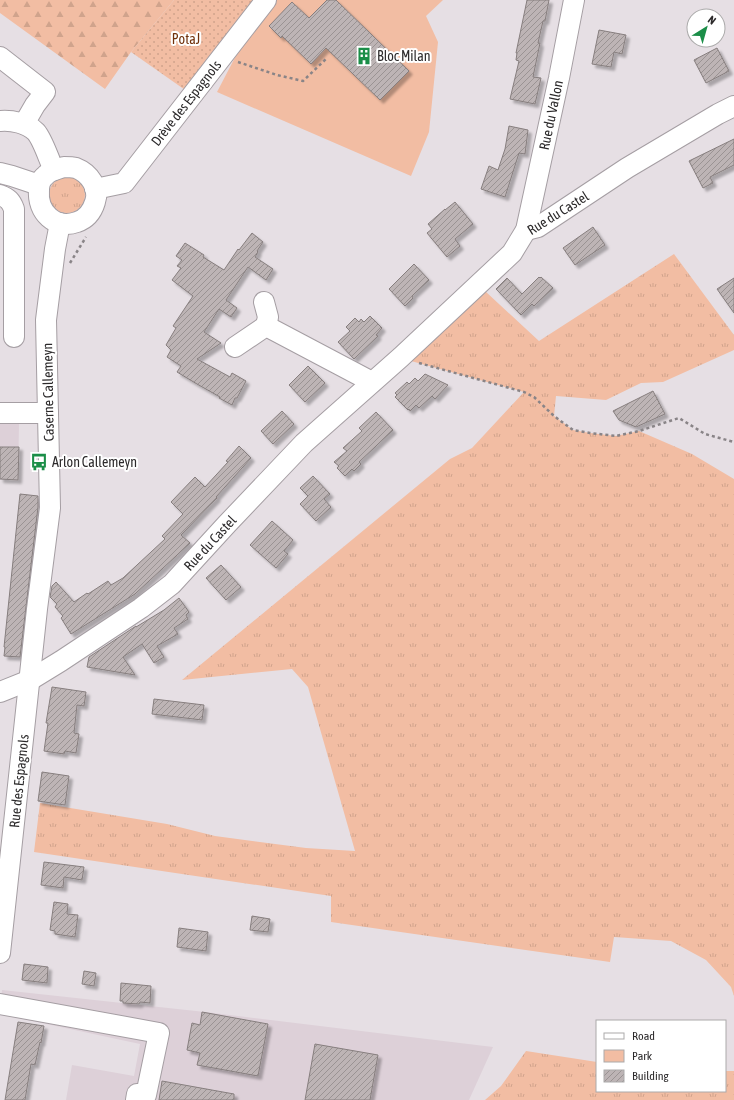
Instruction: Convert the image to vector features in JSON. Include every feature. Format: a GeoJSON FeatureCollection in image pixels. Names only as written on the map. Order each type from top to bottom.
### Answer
{"type":"FeatureCollection","features":[{"type":"Feature","properties":{"kind":"street","name":"Drève des Espagnols"},"geometry":{"type":"LineString","coordinates":[[95,189],[124,182],[266,0]]}},
{"type":"Feature","properties":{"kind":"street","name":"Rue du Vallon"},"geometry":{"type":"LineString","coordinates":[[526,230],[559,78],[574,0]]}},
{"type":"Feature","properties":{"kind":"street"},"geometry":{"type":"LineString","coordinates":[[0,57],[45,92],[35,105],[24,124]]}},
{"type":"Feature","properties":{"kind":"street","name":"Rue du Castel"},"geometry":{"type":"LineString","coordinates":[[0,692],[30,680],[61,661],[140,608],[172,584],[226,524],[304,443],[401,357],[512,253],[526,230],[538,227],[627,168],[734,106]]}},
{"type":"Feature","properties":{"kind":"street"},"geometry":{"type":"LineString","coordinates":[[0,121],[4,120],[24,124],[36,133],[54,170]]}},
{"type":"Feature","properties":{"kind":"street"},"geometry":{"type":"LineString","coordinates":[[64,167],[74,168],[84,172],[91,180],[95,189],[96,201],[91,212],[83,220],[72,224],[60,224],[51,220],[44,213],[38,195],[39,185],[44,176],[54,170],[64,167]]}},
{"type":"Feature","properties":{"kind":"street"},"geometry":{"type":"LineString","coordinates":[[4,177],[39,185]]}},
{"type":"Feature","properties":{"kind":"street"},"geometry":{"type":"LineString","coordinates":[[0,195],[11,201],[14,209],[14,337]]}},
{"type":"Feature","properties":{"kind":"street","name":"Caserne Callemeyn"},"geometry":{"type":"LineString","coordinates":[[30,680],[37,609],[50,508],[46,320],[55,249],[60,224]]}},
{"type":"Feature","properties":{"kind":"street"},"geometry":{"type":"LineString","coordinates":[[235,347],[266,326],[268,317],[264,302]]}},
{"type":"Feature","properties":{"kind":"street"},"geometry":{"type":"LineString","coordinates":[[266,326],[372,382]]}},
{"type":"Feature","properties":{"kind":"street"},"geometry":{"type":"LineString","coordinates":[[0,414],[48,413]]}},
{"type":"Feature","properties":{"kind":"street","name":"Rue des Espagnols"},"geometry":{"type":"LineString","coordinates":[[0,953],[30,680]]}},
{"type":"Feature","properties":{"kind":"street"},"geometry":{"type":"LineString","coordinates":[[0,1004],[159,1033],[146,1095],[137,1094],[136,1100]]}},
{"type":"Feature","properties":{"kind":"path"},"geometry":{"type":"LineString","coordinates":[[222,57],[277,75],[302,81],[327,58]]}},
{"type":"Feature","properties":{"kind":"path"},"geometry":{"type":"LineString","coordinates":[[401,357],[524,392],[534,397],[554,416],[573,430],[616,436],[639,431],[678,418],[705,434],[734,442]]}},
{"type":"Feature","properties":{"kind":"shaded area"},"geometry":{"type":"Polygon","coordinates":[[[0,422],[19,422],[18,480],[0,479],[0,422]]]}},
{"type":"Feature","properties":{"kind":"shaded area"},"geometry":{"type":"Polygon","coordinates":[[[2,990],[205,1012],[493,1047],[469,1100],[66,1100],[72,1065],[134,1076],[140,1044],[0,1014],[2,990]]]}},
{"type":"Feature","properties":{"kind":"green space"},"geometry":{"type":"Polygon","coordinates":[[[0,0],[174,0],[131,52],[105,89],[0,13],[0,0]]]}},
{"type":"Feature","properties":{"kind":"green space","name":"PotaJ"},"geometry":{"type":"Polygon","coordinates":[[[174,0],[256,0],[188,92],[131,52],[174,0]]]}},
{"type":"Feature","properties":{"kind":"green space"},"geometry":{"type":"Polygon","coordinates":[[[265,0],[443,0],[426,16],[438,42],[429,132],[411,176],[217,92],[265,0]]]}},
{"type":"Feature","properties":{"kind":"green space"},"geometry":{"type":"Polygon","coordinates":[[[71,177],[80,182],[84,188],[84,202],[80,208],[71,213],[63,213],[54,208],[50,202],[49,191],[54,182],[60,178],[71,177]]]}},
{"type":"Feature","properties":{"kind":"green space"},"geometry":{"type":"Polygon","coordinates":[[[674,254],[734,335],[734,350],[663,382],[641,383],[606,400],[556,396],[554,416],[573,430],[590,433],[616,436],[639,431],[692,454],[734,479],[734,996],[731,987],[706,960],[671,941],[614,937],[610,962],[331,922],[331,896],[34,852],[40,803],[167,824],[215,836],[306,848],[355,851],[308,687],[292,669],[182,680],[450,459],[472,448],[524,392],[411,361],[485,291],[539,341],[674,254]]]}},
{"type":"Feature","properties":{"kind":"green space"},"geometry":{"type":"Polygon","coordinates":[[[526,1051],[596,1062],[596,1092],[726,1092],[726,1071],[734,1071],[734,1100],[485,1100],[501,1086],[526,1051]]]}},
{"type":"Feature","properties":{"kind":"building","name":"Bloc Milan"},"geometry":{"type":"Polygon","coordinates":[[[327,0],[336,0],[409,71],[380,100],[326,48],[311,64],[282,36],[281,38],[269,26],[292,2],[309,18],[327,0]]]}},
{"type":"Feature","properties":{"kind":"building"},"geometry":{"type":"Polygon","coordinates":[[[527,0],[549,0],[545,21],[543,21],[538,43],[540,43],[533,77],[541,78],[535,104],[510,99],[519,61],[516,60],[516,53],[527,0]]]}},
{"type":"Feature","properties":{"kind":"building"},"geometry":{"type":"Polygon","coordinates":[[[599,30],[626,35],[622,54],[614,52],[611,67],[592,64],[599,30]]]}},
{"type":"Feature","properties":{"kind":"building"},"geometry":{"type":"Polygon","coordinates":[[[717,48],[729,71],[706,83],[694,60],[717,48]]]}},
{"type":"Feature","properties":{"kind":"building"},"geometry":{"type":"Polygon","coordinates":[[[509,126],[528,130],[525,154],[519,153],[505,197],[481,189],[489,166],[498,170],[505,149],[509,126]]]}},
{"type":"Feature","properties":{"kind":"building"},"geometry":{"type":"Polygon","coordinates":[[[734,139],[734,165],[710,177],[713,183],[703,188],[689,161],[734,139]]]}},
{"type":"Feature","properties":{"kind":"building"},"geometry":{"type":"Polygon","coordinates":[[[455,202],[473,224],[455,239],[460,246],[447,257],[427,233],[432,229],[428,224],[455,202]]]}},
{"type":"Feature","properties":{"kind":"building"},"geometry":{"type":"Polygon","coordinates":[[[593,227],[605,245],[575,265],[563,248],[593,227]]]}},
{"type":"Feature","properties":{"kind":"building"},"geometry":{"type":"Polygon","coordinates":[[[252,233],[263,242],[255,257],[273,269],[266,280],[248,267],[226,300],[237,308],[231,317],[219,309],[204,332],[221,343],[197,359],[230,377],[232,373],[246,381],[232,405],[177,372],[181,366],[167,357],[171,350],[166,345],[176,328],[173,326],[193,296],[172,280],[181,268],[177,266],[182,260],[176,256],[185,243],[204,255],[203,257],[224,270],[238,249],[239,250],[252,233]]]}},
{"type":"Feature","properties":{"kind":"building"},"geometry":{"type":"Polygon","coordinates":[[[414,264],[429,280],[412,296],[413,298],[405,306],[389,289],[414,264]]]}},
{"type":"Feature","properties":{"kind":"building"},"geometry":{"type":"Polygon","coordinates":[[[539,277],[541,277],[553,288],[534,306],[532,304],[521,315],[496,289],[507,278],[522,294],[539,277]]]}},
{"type":"Feature","properties":{"kind":"building"},"geometry":{"type":"Polygon","coordinates":[[[734,278],[734,313],[717,289],[734,278]]]}},
{"type":"Feature","properties":{"kind":"building"},"geometry":{"type":"Polygon","coordinates":[[[370,316],[382,328],[376,335],[378,336],[354,359],[338,342],[350,331],[346,327],[355,318],[359,322],[361,319],[364,322],[370,316]]]}},
{"type":"Feature","properties":{"kind":"building"},"geometry":{"type":"Polygon","coordinates":[[[308,366],[325,383],[305,402],[289,385],[308,366]]]}},
{"type":"Feature","properties":{"kind":"building"},"geometry":{"type":"Polygon","coordinates":[[[425,374],[448,385],[435,399],[432,396],[419,408],[416,405],[410,411],[395,397],[397,395],[395,393],[407,382],[409,384],[415,378],[418,381],[425,374]]]}},
{"type":"Feature","properties":{"kind":"building"},"geometry":{"type":"Polygon","coordinates":[[[653,391],[665,414],[636,427],[619,420],[613,411],[653,391]]]}},
{"type":"Feature","properties":{"kind":"building"},"geometry":{"type":"Polygon","coordinates":[[[282,411],[294,424],[273,444],[261,431],[282,411]]]}},
{"type":"Feature","properties":{"kind":"building"},"geometry":{"type":"Polygon","coordinates":[[[376,412],[393,430],[359,462],[361,464],[354,471],[352,469],[345,476],[337,468],[339,466],[334,462],[347,451],[343,448],[362,431],[359,428],[376,412]]]}},
{"type":"Feature","properties":{"kind":"building"},"geometry":{"type":"Polygon","coordinates":[[[239,446],[251,458],[216,497],[217,498],[181,535],[190,543],[135,594],[71,634],[61,618],[63,616],[55,607],[57,604],[50,597],[52,586],[56,582],[74,602],[108,581],[111,585],[123,578],[165,539],[162,536],[183,514],[171,502],[195,477],[205,487],[228,462],[226,461],[239,446]]]}},
{"type":"Feature","properties":{"kind":"building"},"geometry":{"type":"Polygon","coordinates":[[[0,447],[19,447],[18,480],[0,479],[0,447]]]}},
{"type":"Feature","properties":{"kind":"building"},"geometry":{"type":"Polygon","coordinates":[[[313,476],[330,494],[324,499],[331,507],[316,521],[300,504],[308,496],[300,488],[313,476]]]}},
{"type":"Feature","properties":{"kind":"building"},"geometry":{"type":"Polygon","coordinates":[[[20,494],[38,496],[38,507],[20,657],[4,656],[4,647],[20,494]]]}},
{"type":"Feature","properties":{"kind":"building"},"geometry":{"type":"Polygon","coordinates":[[[272,521],[293,540],[284,551],[288,554],[276,568],[250,545],[272,521]]]}},
{"type":"Feature","properties":{"kind":"building"},"geometry":{"type":"Polygon","coordinates":[[[221,565],[241,587],[226,600],[206,578],[221,565]]]}},
{"type":"Feature","properties":{"kind":"building"},"geometry":{"type":"Polygon","coordinates":[[[179,598],[189,612],[186,615],[188,619],[174,628],[178,634],[157,646],[164,657],[154,663],[142,644],[123,657],[135,675],[87,667],[89,657],[136,626],[164,610],[179,598]]]}},
{"type":"Feature","properties":{"kind":"building"},"geometry":{"type":"Polygon","coordinates":[[[52,687],[86,692],[84,706],[77,705],[74,733],[79,734],[76,753],[65,751],[64,754],[44,751],[48,723],[46,723],[52,687]]]}},
{"type":"Feature","properties":{"kind":"building"},"geometry":{"type":"Polygon","coordinates":[[[154,699],[204,705],[202,720],[152,714],[154,699]]]}},
{"type":"Feature","properties":{"kind":"building"},"geometry":{"type":"Polygon","coordinates":[[[42,772],[69,776],[65,805],[38,801],[42,772]]]}},
{"type":"Feature","properties":{"kind":"building"},"geometry":{"type":"Polygon","coordinates":[[[44,862],[84,867],[82,880],[64,877],[63,888],[41,885],[44,862]]]}},
{"type":"Feature","properties":{"kind":"building"},"geometry":{"type":"Polygon","coordinates":[[[54,902],[68,904],[67,914],[78,915],[75,937],[55,934],[55,931],[50,930],[54,902]]]}},
{"type":"Feature","properties":{"kind":"building"},"geometry":{"type":"Polygon","coordinates":[[[252,916],[270,919],[268,932],[250,930],[252,916]]]}},
{"type":"Feature","properties":{"kind":"building"},"geometry":{"type":"Polygon","coordinates":[[[179,928],[208,932],[206,951],[177,947],[179,928]]]}},
{"type":"Feature","properties":{"kind":"building"},"geometry":{"type":"Polygon","coordinates":[[[24,964],[48,967],[47,983],[22,980],[24,964]]]}},
{"type":"Feature","properties":{"kind":"building"},"geometry":{"type":"Polygon","coordinates":[[[84,971],[96,973],[94,986],[82,984],[84,971]]]}},
{"type":"Feature","properties":{"kind":"building"},"geometry":{"type":"Polygon","coordinates":[[[121,983],[151,986],[150,1003],[123,1003],[123,1001],[120,1001],[121,983]]]}},
{"type":"Feature","properties":{"kind":"building"},"geometry":{"type":"Polygon","coordinates":[[[202,1012],[268,1024],[258,1076],[197,1065],[200,1053],[187,1050],[192,1023],[200,1025],[202,1012]]]}},
{"type":"Feature","properties":{"kind":"building"},"geometry":{"type":"Polygon","coordinates":[[[18,1022],[44,1026],[35,1065],[31,1064],[25,1100],[5,1100],[18,1022]]]}},
{"type":"Feature","properties":{"kind":"building"},"geometry":{"type":"Polygon","coordinates":[[[315,1044],[378,1055],[370,1100],[305,1100],[315,1044]]]}},
{"type":"Feature","properties":{"kind":"building"},"geometry":{"type":"Polygon","coordinates":[[[162,1081],[234,1094],[234,1100],[159,1100],[162,1081]]]}},
{"type":"Feature","properties":{"kind":"place","name":"Bloc Milan"},"geometry":{"type":"Point","coordinates":[364,56]}},
{"type":"Feature","properties":{"kind":"place","name":"Arlon Callemeyn"},"geometry":{"type":"Point","coordinates":[39,462]}}]}
